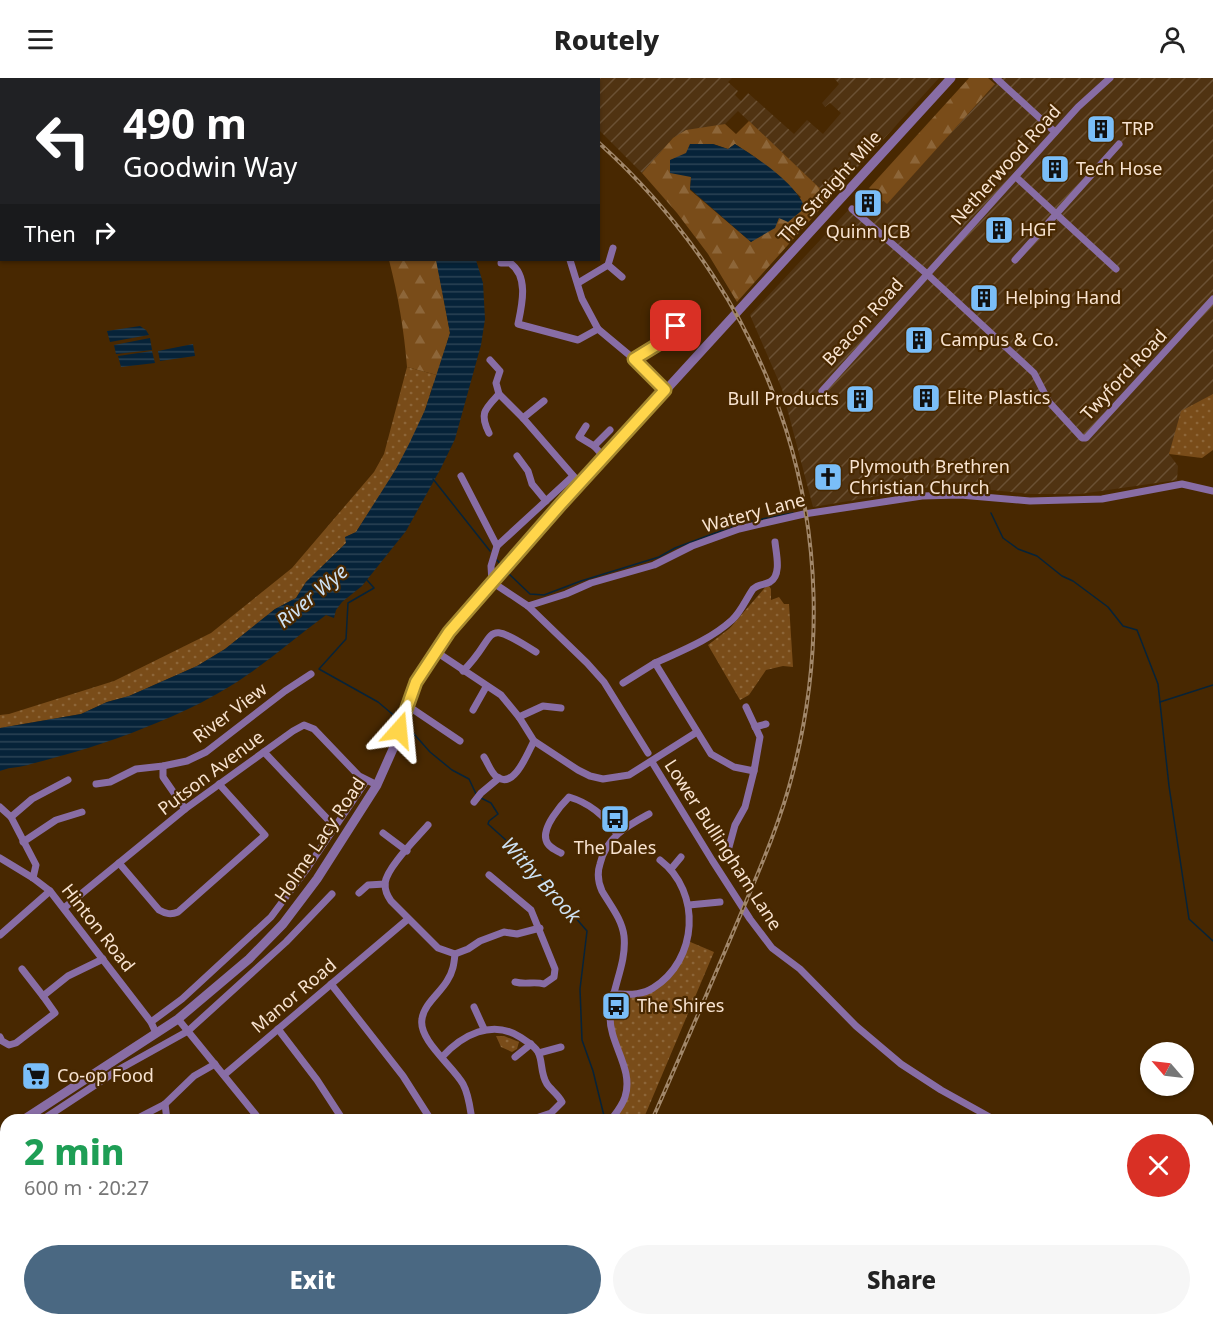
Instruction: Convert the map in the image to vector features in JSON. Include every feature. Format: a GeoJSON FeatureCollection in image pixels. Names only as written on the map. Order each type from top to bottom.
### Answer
{"type":"FeatureCollection","features":[{"type":"Feature","properties":{"kind":"street","name":"The Straight Mile"},"geometry":{"type":"LineString","coordinates":[[732,318],[951,78]]}},
{"type":"Feature","properties":{"kind":"street"},"geometry":{"type":"LineString","coordinates":[[996,78],[1055,132]]}},
{"type":"Feature","properties":{"kind":"street","name":"Netherwood Road"},"geometry":{"type":"LineString","coordinates":[[927,274],[1055,132],[1085,100],[1110,78]]}},
{"type":"Feature","properties":{"kind":"street"},"geometry":{"type":"LineString","coordinates":[[1015,260],[1119,144]]}},
{"type":"Feature","properties":{"kind":"street"},"geometry":{"type":"LineString","coordinates":[[1016,177],[1116,269]]}},
{"type":"Feature","properties":{"kind":"street","name":"Twyford Road"},"geometry":{"type":"LineString","coordinates":[[852,209],[927,274],[1034,373],[1049,402],[1082,438],[1086,438],[1213,299]]}},
{"type":"Feature","properties":{"kind":"street"},"geometry":{"type":"LineString","coordinates":[[578,283],[608,265],[613,248]]}},
{"type":"Feature","properties":{"kind":"street"},"geometry":{"type":"LineString","coordinates":[[570,261],[588,313],[598,329],[634,359],[665,390]]}},
{"type":"Feature","properties":{"kind":"street"},"geometry":{"type":"LineString","coordinates":[[501,263],[510,262],[520,274],[523,302],[518,324],[578,340],[598,329]]}},
{"type":"Feature","properties":{"kind":"street"},"geometry":{"type":"LineString","coordinates":[[608,265],[622,277]]}},
{"type":"Feature","properties":{"kind":"street","name":"Beacon Road"},"geometry":{"type":"LineString","coordinates":[[822,391],[927,274]]}},
{"type":"Feature","properties":{"kind":"street","name":"Holme Lacy Road"},"geometry":{"type":"LineString","coordinates":[[32,1114],[178,1019],[249,959],[283,924],[317,879],[377,785],[393,749],[416,682],[435,651],[466,611],[560,505],[576,480],[604,457],[732,318]]}},
{"type":"Feature","properties":{"kind":"street"},"geometry":{"type":"LineString","coordinates":[[634,359],[665,340],[676,326]]}},
{"type":"Feature","properties":{"kind":"street"},"geometry":{"type":"LineString","coordinates":[[490,360],[500,371],[496,383],[499,394],[523,418],[576,480],[549,498],[497,546],[491,566],[492,582]]}},
{"type":"Feature","properties":{"kind":"street"},"geometry":{"type":"LineString","coordinates":[[489,433],[484,422],[484,411],[499,394]]}},
{"type":"Feature","properties":{"kind":"street"},"geometry":{"type":"LineString","coordinates":[[523,418],[544,401]]}},
{"type":"Feature","properties":{"kind":"street"},"geometry":{"type":"LineString","coordinates":[[586,426],[579,437],[594,446],[604,457]]}},
{"type":"Feature","properties":{"kind":"street"},"geometry":{"type":"LineString","coordinates":[[594,446],[610,430]]}},
{"type":"Feature","properties":{"kind":"street"},"geometry":{"type":"LineString","coordinates":[[517,456],[528,471],[532,484],[560,505]]}},
{"type":"Feature","properties":{"kind":"street"},"geometry":{"type":"LineString","coordinates":[[461,476],[497,546]]}},
{"type":"Feature","properties":{"kind":"street","name":"Watery Lane"},"geometry":{"type":"LineString","coordinates":[[528,606],[591,583],[654,565],[692,546],[739,529],[804,514],[922,496],[960,495],[1030,501],[1093,499],[1182,484],[1213,491]]}},
{"type":"Feature","properties":{"kind":"street"},"geometry":{"type":"LineString","coordinates":[[623,683],[655,663],[700,642],[733,620],[753,590],[758,585],[774,578],[778,564],[775,542]]}},
{"type":"Feature","properties":{"kind":"street","name":"Lower Bullingham Lane"},"geometry":{"type":"LineString","coordinates":[[492,582],[528,606],[596,672],[648,753]]}},
{"type":"Feature","properties":{"kind":"street"},"geometry":{"type":"LineString","coordinates":[[463,671],[475,660],[488,636],[493,633],[506,633],[536,652]]}},
{"type":"Feature","properties":{"kind":"street"},"geometry":{"type":"LineString","coordinates":[[435,651],[501,695],[519,717],[534,741],[578,770],[603,779],[629,775],[697,732]]}},
{"type":"Feature","properties":{"kind":"street"},"geometry":{"type":"LineString","coordinates":[[655,663],[711,754],[734,767],[754,771]]}},
{"type":"Feature","properties":{"kind":"street","name":"River View"},"geometry":{"type":"LineString","coordinates":[[96,784],[110,782],[136,769],[163,766],[206,752],[310,674]]}},
{"type":"Feature","properties":{"kind":"street"},"geometry":{"type":"LineString","coordinates":[[472,710],[486,687]]}},
{"type":"Feature","properties":{"kind":"street"},"geometry":{"type":"LineString","coordinates":[[519,717],[543,706],[561,708]]}},
{"type":"Feature","properties":{"kind":"street"},"geometry":{"type":"LineString","coordinates":[[729,847],[735,825],[745,807],[760,737],[746,707]]}},
{"type":"Feature","properties":{"kind":"street"},"geometry":{"type":"LineString","coordinates":[[406,708],[414,710],[460,741]]}},
{"type":"Feature","properties":{"kind":"street"},"geometry":{"type":"LineString","coordinates":[[755,727],[765,724]]}},
{"type":"Feature","properties":{"kind":"street","name":"Putson Avenue"},"geometry":{"type":"LineString","coordinates":[[64,908],[185,809],[304,725],[310,726],[366,781],[377,785]]}},
{"type":"Feature","properties":{"kind":"street"},"geometry":{"type":"LineString","coordinates":[[484,757],[499,778],[510,779],[516,774],[534,741]]}},
{"type":"Feature","properties":{"kind":"street"},"geometry":{"type":"LineString","coordinates":[[264,752],[335,827]]}},
{"type":"Feature","properties":{"kind":"street","name":"Lower Bullingham Lane"},"geometry":{"type":"LineString","coordinates":[[652,762],[711,860],[772,948],[800,969],[856,1026],[901,1064],[984,1114]]}},
{"type":"Feature","properties":{"kind":"street"},"geometry":{"type":"LineString","coordinates":[[163,766],[163,777],[185,809]]}},
{"type":"Feature","properties":{"kind":"street"},"geometry":{"type":"LineString","coordinates":[[474,802],[499,778]]}},
{"type":"Feature","properties":{"kind":"street"},"geometry":{"type":"LineString","coordinates":[[11,817],[44,790],[68,780]]}},
{"type":"Feature","properties":{"kind":"street"},"geometry":{"type":"LineString","coordinates":[[151,1022],[182,999],[271,917],[366,781]]}},
{"type":"Feature","properties":{"kind":"street"},"geometry":{"type":"LineString","coordinates":[[119,863],[159,910],[165,914],[178,912],[265,835],[219,784]]}},
{"type":"Feature","properties":{"kind":"street"},"geometry":{"type":"LineString","coordinates":[[561,853],[550,848],[546,841],[546,833],[569,797],[600,813],[617,834]]}},
{"type":"Feature","properties":{"kind":"street"},"geometry":{"type":"LineString","coordinates":[[0,807],[11,817],[36,866],[33,878]]}},
{"type":"Feature","properties":{"kind":"street"},"geometry":{"type":"LineString","coordinates":[[23,842],[56,820],[82,812]]}},
{"type":"Feature","properties":{"kind":"street"},"geometry":{"type":"LineString","coordinates":[[615,1114],[624,1099],[627,1078],[610,1021],[613,994],[622,958],[624,933],[620,921],[600,887],[598,878],[602,855],[617,834],[649,814]]}},
{"type":"Feature","properties":{"kind":"street"},"geometry":{"type":"LineString","coordinates":[[428,825],[391,870],[385,884],[386,893],[408,919],[438,948],[455,954],[504,932],[516,934],[540,928]]}},
{"type":"Feature","properties":{"kind":"street"},"geometry":{"type":"LineString","coordinates":[[383,833],[407,851]]}},
{"type":"Feature","properties":{"kind":"street"},"geometry":{"type":"LineString","coordinates":[[671,869],[681,857]]}},
{"type":"Feature","properties":{"kind":"street","name":"Hinton Road"},"geometry":{"type":"LineString","coordinates":[[0,858],[50,891],[151,1022],[156,1033]]}},
{"type":"Feature","properties":{"kind":"street"},"geometry":{"type":"LineString","coordinates":[[613,994],[637,994],[646,991],[664,979],[675,967],[682,953],[688,935],[688,905],[679,879],[660,860]]}},
{"type":"Feature","properties":{"kind":"street"},"geometry":{"type":"LineString","coordinates":[[489,875],[531,910],[555,969],[554,977],[544,984],[536,981],[528,984],[515,982]]}},
{"type":"Feature","properties":{"kind":"street"},"geometry":{"type":"LineString","coordinates":[[359,893],[368,885],[385,884]]}},
{"type":"Feature","properties":{"kind":"street"},"geometry":{"type":"LineString","coordinates":[[0,935],[50,891]]}},
{"type":"Feature","properties":{"kind":"street","name":"Holme Lacy Road"},"geometry":{"type":"LineString","coordinates":[[51,1114],[118,1070],[188,1031],[286,942],[332,894]]}},
{"type":"Feature","properties":{"kind":"street"},"geometry":{"type":"LineString","coordinates":[[688,905],[720,902]]}},
{"type":"Feature","properties":{"kind":"street","name":"Manor Road"},"geometry":{"type":"LineString","coordinates":[[224,1075],[408,919]]}},
{"type":"Feature","properties":{"kind":"street"},"geometry":{"type":"LineString","coordinates":[[455,954],[454,967],[447,981],[426,1008],[421,1020],[423,1033],[463,1084],[471,1114]]}},
{"type":"Feature","properties":{"kind":"street"},"geometry":{"type":"LineString","coordinates":[[43,996],[68,976],[103,959]]}},
{"type":"Feature","properties":{"kind":"street"},"geometry":{"type":"LineString","coordinates":[[0,1037],[9,1045],[16,1042],[55,1013],[22,969]]}},
{"type":"Feature","properties":{"kind":"street"},"geometry":{"type":"LineString","coordinates":[[331,984],[403,1076],[427,1114]]}},
{"type":"Feature","properties":{"kind":"street"},"geometry":{"type":"LineString","coordinates":[[474,1007],[484,1029]]}},
{"type":"Feature","properties":{"kind":"street"},"geometry":{"type":"LineString","coordinates":[[178,1019],[255,1114]]}},
{"type":"Feature","properties":{"kind":"street"},"geometry":{"type":"LineString","coordinates":[[278,1029],[317,1080],[339,1114]]}},
{"type":"Feature","properties":{"kind":"street"},"geometry":{"type":"LineString","coordinates":[[442,1056],[454,1044],[484,1029],[512,1032],[531,1044],[539,1053],[541,1069],[547,1084],[562,1101],[548,1114]]}},
{"type":"Feature","properties":{"kind":"street"},"geometry":{"type":"LineString","coordinates":[[515,1057],[531,1044]]}},
{"type":"Feature","properties":{"kind":"street"},"geometry":{"type":"LineString","coordinates":[[539,1053],[561,1047]]}},
{"type":"Feature","properties":{"kind":"street"},"geometry":{"type":"LineString","coordinates":[[146,1114],[165,1104],[194,1076],[215,1064]]}},
{"type":"Feature","properties":{"kind":"street"},"geometry":{"type":"LineString","coordinates":[[165,1104],[166,1114]]}},
{"type":"Feature","properties":{"kind":"shaded area"},"geometry":{"type":"Polygon","coordinates":[[[600,78],[732,78],[728,82],[738,91],[735,95],[741,101],[748,93],[794,134],[807,120],[823,134],[841,113],[830,103],[825,107],[822,103],[839,84],[834,78],[939,78],[830,198],[738,111],[725,124],[673,138],[642,173],[600,131],[600,78]]]}},
{"type":"Feature","properties":{"kind":"shaded area"},"geometry":{"type":"Polygon","coordinates":[[[1001,78],[1213,78],[1213,395],[1169,454],[1178,466],[1177,480],[1080,494],[1030,494],[944,485],[813,507],[782,389],[750,315],[869,188],[887,203],[1001,78]]]}},
{"type":"Feature","properties":{"kind":"green space"},"geometry":{"type":"Polygon","coordinates":[[[969,78],[988,78],[995,84],[887,204],[869,188],[969,78]]]}},
{"type":"Feature","properties":{"kind":"green space"},"geometry":{"type":"Polygon","coordinates":[[[749,121],[830,198],[737,302],[708,254],[677,213],[642,173],[673,138],[686,130],[725,124],[736,134],[749,121]],[[713,144],[671,160],[691,177],[690,190],[751,242],[801,197],[755,157],[735,144],[728,149],[713,144]]]}},
{"type":"Feature","properties":{"kind":"green space"},"geometry":{"type":"Polygon","coordinates":[[[389,261],[436,261],[450,333],[437,375],[407,367],[389,261]]]}},
{"type":"Feature","properties":{"kind":"green space"},"geometry":{"type":"Polygon","coordinates":[[[407,367],[437,375],[411,442],[356,532],[346,537],[346,543],[306,582],[296,598],[275,609],[225,649],[197,666],[129,696],[107,702],[81,714],[0,728],[0,715],[114,681],[211,633],[292,568],[374,472],[384,454],[407,367]]]}},
{"type":"Feature","properties":{"kind":"green space"},"geometry":{"type":"Polygon","coordinates":[[[1213,394],[1213,450],[1202,458],[1169,454],[1181,411],[1213,394]]]}},
{"type":"Feature","properties":{"kind":"green space"},"geometry":{"type":"Polygon","coordinates":[[[768,584],[771,589],[771,600],[779,597],[784,604],[789,604],[793,667],[783,666],[766,670],[749,695],[740,700],[708,645],[730,628],[768,584]]]}},
{"type":"Feature","properties":{"kind":"green space"},"geometry":{"type":"Polygon","coordinates":[[[688,941],[714,952],[646,1114],[616,1114],[628,1088],[611,1020],[613,993],[634,994],[646,991],[662,981],[688,941]]]}},
{"type":"Feature","properties":{"kind":"green space"},"geometry":{"type":"Polygon","coordinates":[[[496,1036],[504,1036],[519,1042],[517,1049],[512,1052],[501,1047],[496,1036]]]}},
{"type":"Feature","properties":{"kind":"water"},"geometry":{"type":"Polygon","coordinates":[[[690,144],[713,144],[728,149],[735,144],[785,180],[805,208],[788,222],[779,218],[775,228],[751,242],[690,189],[691,177],[670,173],[670,160],[686,153],[690,144]]]}},
{"type":"Feature","properties":{"kind":"water","name":"River Wye"},"geometry":{"type":"Polygon","coordinates":[[[436,261],[476,261],[483,283],[485,319],[481,345],[455,439],[406,531],[362,586],[342,602],[334,618],[326,615],[250,673],[198,704],[158,723],[74,752],[0,771],[0,728],[81,714],[107,702],[129,696],[197,666],[225,649],[275,609],[296,598],[306,582],[346,543],[345,537],[356,532],[396,469],[425,410],[450,333],[436,261]]]}},
{"type":"Feature","properties":{"kind":"water"},"geometry":{"type":"Polygon","coordinates":[[[140,326],[149,335],[110,342],[107,331],[140,326]]]}},
{"type":"Feature","properties":{"kind":"water"},"geometry":{"type":"Polygon","coordinates":[[[150,338],[152,350],[116,354],[114,345],[150,338]]]}},
{"type":"Feature","properties":{"kind":"water"},"geometry":{"type":"Polygon","coordinates":[[[193,344],[195,356],[160,361],[158,351],[193,344]]]}},
{"type":"Feature","properties":{"kind":"water"},"geometry":{"type":"Polygon","coordinates":[[[152,351],[155,363],[121,367],[118,356],[152,351]]]}},
{"type":"Feature","properties":{"kind":"waterway"},"geometry":{"type":"LineString","coordinates":[[433,479],[490,551]]}},
{"type":"Feature","properties":{"kind":"waterway"},"geometry":{"type":"LineString","coordinates":[[508,573],[530,594],[544,595],[659,557],[675,548],[742,523],[793,513]]}},
{"type":"Feature","properties":{"kind":"waterway"},"geometry":{"type":"LineString","coordinates":[[991,513],[1003,538],[1018,549],[1037,556],[1062,576],[1073,581],[1108,607],[1123,626],[1137,630],[1158,684],[1169,786],[1189,919],[1213,941]]}},
{"type":"Feature","properties":{"kind":"waterway"},"geometry":{"type":"LineString","coordinates":[[497,560],[502,566]]}},
{"type":"Feature","properties":{"kind":"waterway"},"geometry":{"type":"LineString","coordinates":[[367,580],[374,588],[348,603],[346,639],[319,669],[378,702],[397,718]]}},
{"type":"Feature","properties":{"kind":"waterway"},"geometry":{"type":"LineString","coordinates":[[1160,702],[1213,685]]}},
{"type":"Feature","properties":{"kind":"waterway","name":"Withy Brook"},"geometry":{"type":"LineString","coordinates":[[406,725],[430,752],[452,770],[469,779],[477,796]]}},
{"type":"Feature","properties":{"kind":"waterway","name":"Withy Brook"},"geometry":{"type":"LineString","coordinates":[[481,798],[491,803],[498,814],[488,824],[517,850],[587,931],[580,989],[582,1040],[593,1071],[604,1114]]}},
{"type":"Feature","properties":{"kind":"railway"},"geometry":{"type":"LineString","coordinates":[[600,144],[661,206],[713,276],[755,350],[786,429],[806,512],[814,597],[810,684],[788,791],[761,867],[655,1114]]}},
{"type":"Feature","properties":{"kind":"place","name":"TRP"},"geometry":{"type":"Point","coordinates":[1101,129]}},
{"type":"Feature","properties":{"kind":"place","name":"Tech Hose"},"geometry":{"type":"Point","coordinates":[1055,169]}},
{"type":"Feature","properties":{"kind":"place","name":"Quinn JCB"},"geometry":{"type":"Point","coordinates":[868,203]}},
{"type":"Feature","properties":{"kind":"place","name":"HGF"},"geometry":{"type":"Point","coordinates":[999,230]}},
{"type":"Feature","properties":{"kind":"place","name":"Helping Hand"},"geometry":{"type":"Point","coordinates":[984,298]}},
{"type":"Feature","properties":{"kind":"place","name":"Campus & Co."},"geometry":{"type":"Point","coordinates":[919,340]}},
{"type":"Feature","properties":{"kind":"place","name":"Elite Plastics"},"geometry":{"type":"Point","coordinates":[926,398]}},
{"type":"Feature","properties":{"kind":"place","name":"Bull Products"},"geometry":{"type":"Point","coordinates":[860,399]}},
{"type":"Feature","properties":{"kind":"place","name":"Plymouth Brethren Christian Church"},"geometry":{"type":"Point","coordinates":[828,477]}},
{"type":"Feature","properties":{"kind":"place","name":"The Dales"},"geometry":{"type":"Point","coordinates":[615,819]}},
{"type":"Feature","properties":{"kind":"place","name":"The Shires"},"geometry":{"type":"Point","coordinates":[616,1006]}},
{"type":"Feature","properties":{"kind":"place","name":"Co-op Food"},"geometry":{"type":"Point","coordinates":[36,1076]}},
{"type":"Feature","properties":{"kind":"route"},"geometry":{"type":"LineString","coordinates":[[399,730],[416,682],[449,632],[665,390],[634,359],[665,340],[676,326]]}}]}
